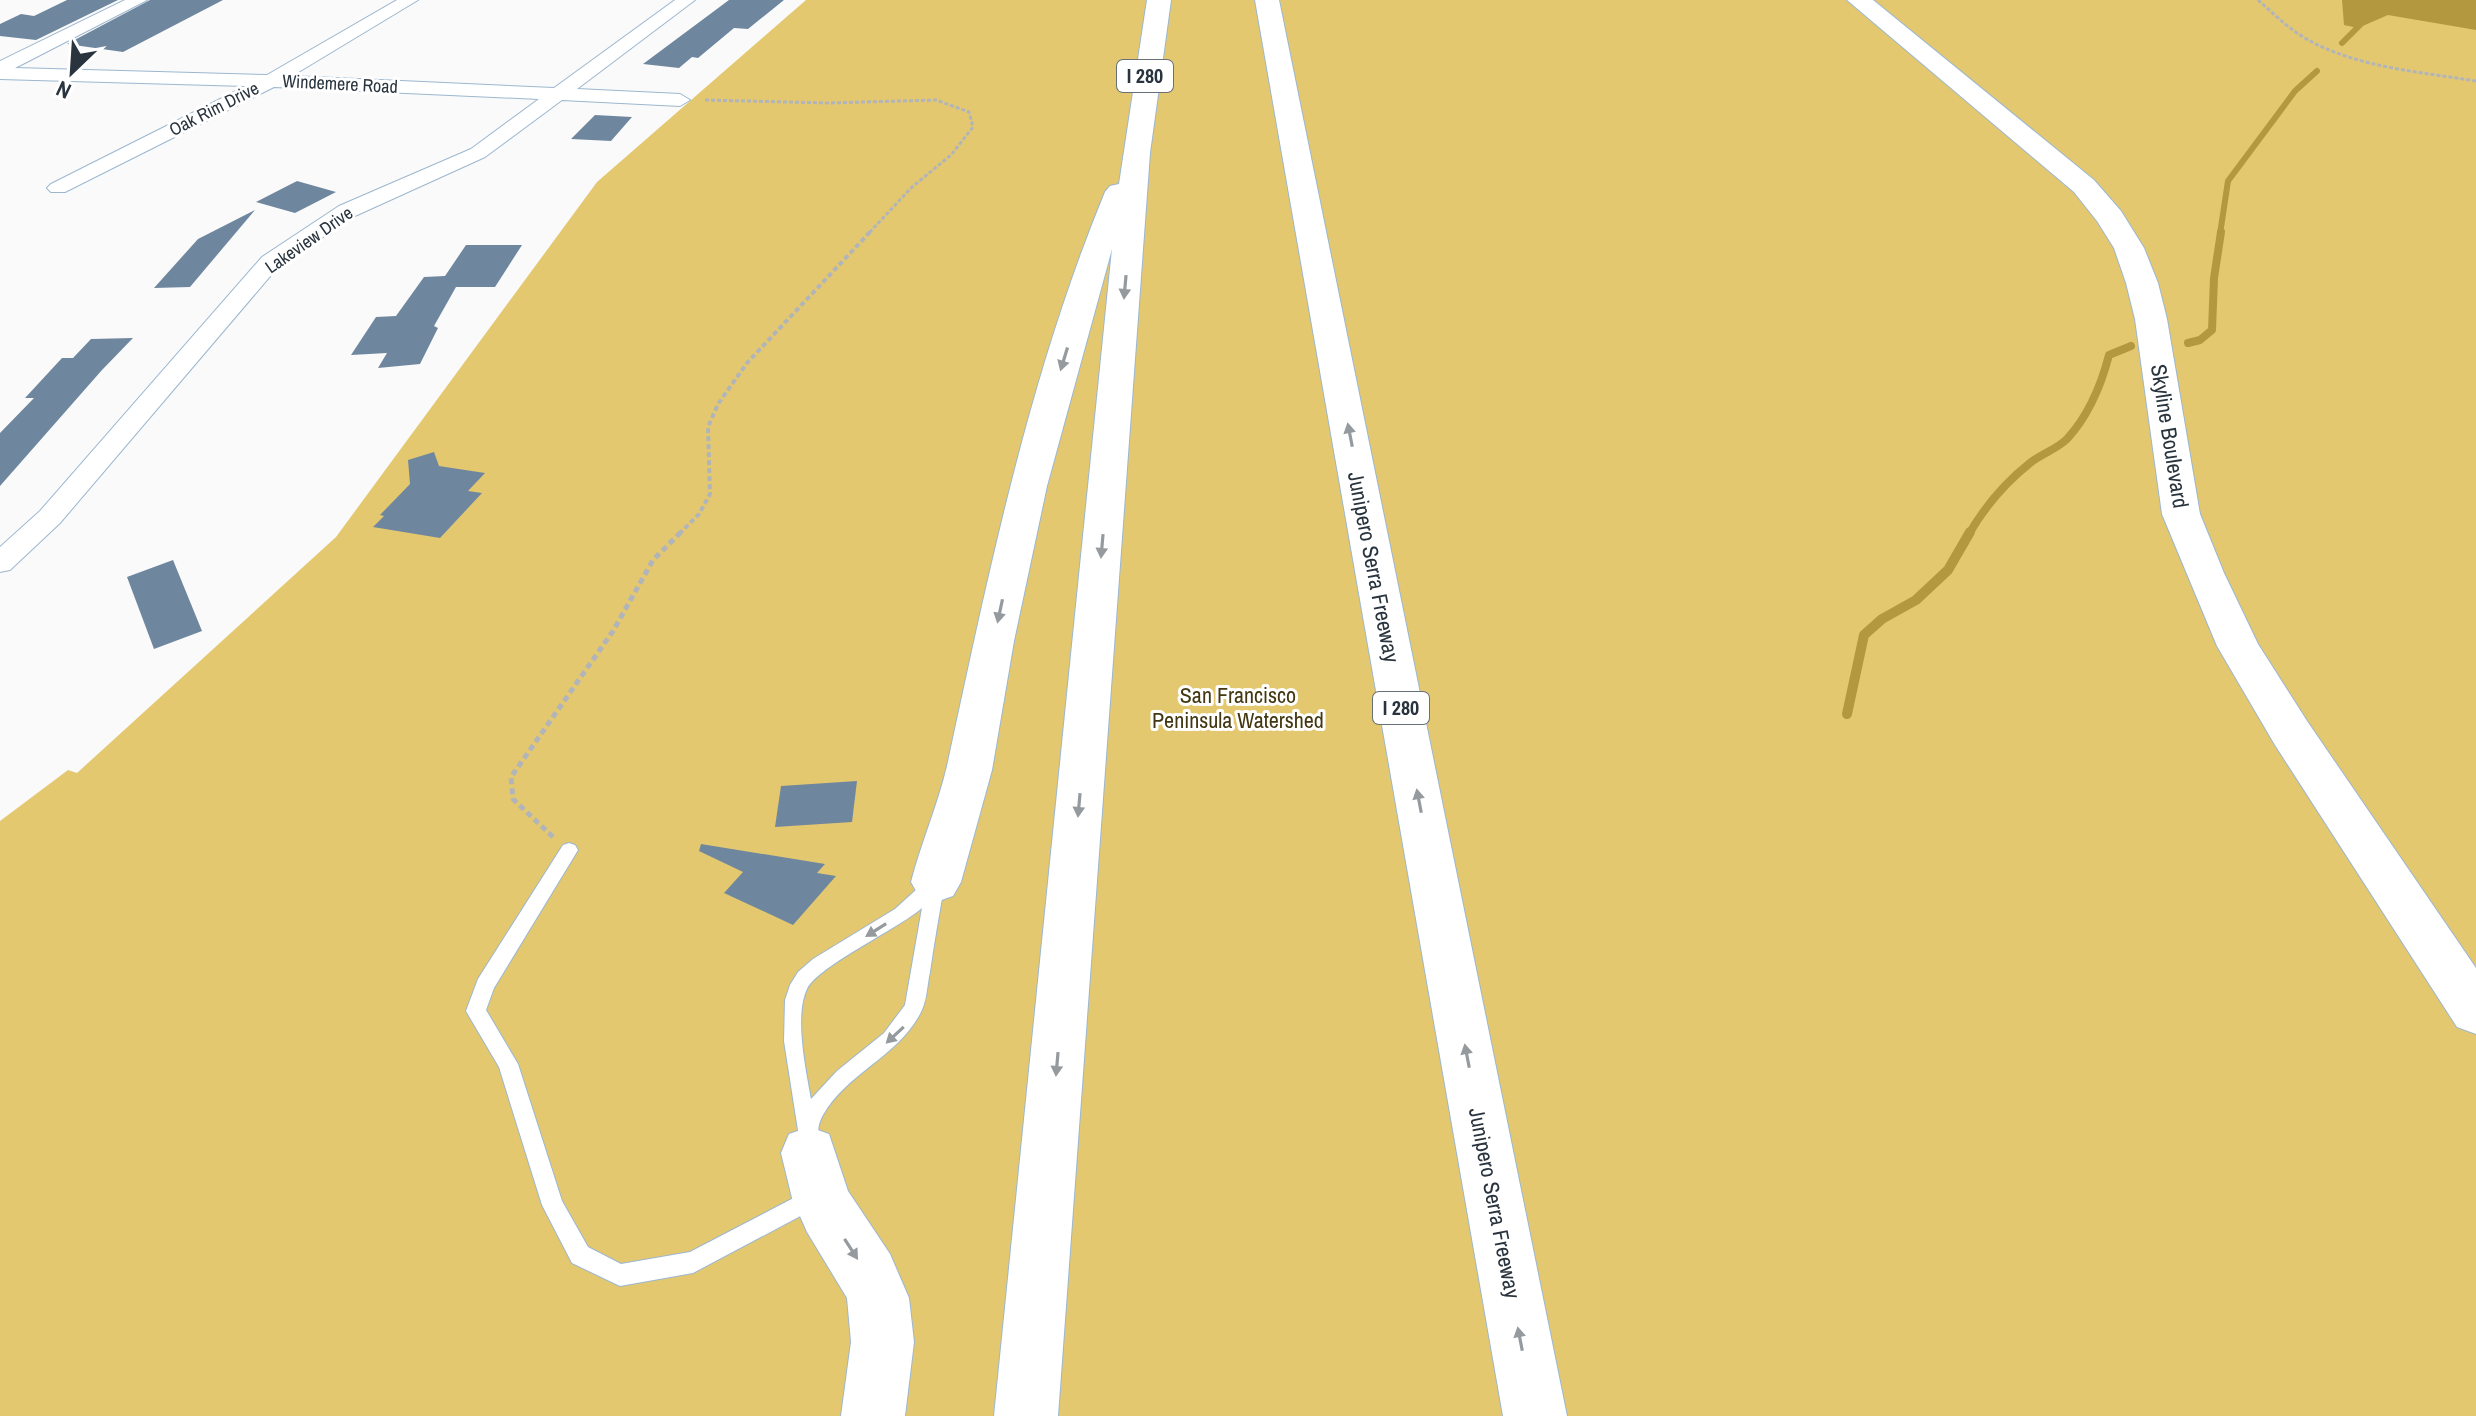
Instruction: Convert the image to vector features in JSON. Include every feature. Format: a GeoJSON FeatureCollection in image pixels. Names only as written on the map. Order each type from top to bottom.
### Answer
{"type":"FeatureCollection","features":[{"type":"Feature","properties":{"kind":"main road","name":"I 280"},"geometry":{"type":"LineString","coordinates":[[1026,1416],[1136,153],[1159,0]]}},
{"type":"Feature","properties":{"kind":"main road","name":"Junipero Serra Freeway"},"geometry":{"type":"LineString","coordinates":[[1267,0],[1535,1416]]}},
{"type":"Feature","properties":{"kind":"main road","name":"Skyline Boulevard"},"geometry":{"type":"LineString","coordinates":[[1859,0],[2084,186],[2110,217],[2129,248],[2151,319],[2181,514],[2204,573],[2238,646],[2291,733],[2476,1011]]}},
{"type":"Feature","properties":{"kind":"main road"},"geometry":{"type":"LineString","coordinates":[[936,882],[969,770],[1011,557],[1048,412],[1097,249],[1136,153]]}},
{"type":"Feature","properties":{"kind":"main road"},"geometry":{"type":"LineString","coordinates":[[815,1174],[828,1213],[877,1295],[884,1331],[873,1416]]}},
{"type":"Feature","properties":{"kind":"street"},"geometry":{"type":"LineString","coordinates":[[0,71],[138,0]]}},
{"type":"Feature","properties":{"kind":"street","name":"Oak Rim Drive"},"geometry":{"type":"LineString","coordinates":[[58,188],[271,81],[409,0]]}},
{"type":"Feature","properties":{"kind":"street","name":"Lakeview Drive"},"geometry":{"type":"LineString","coordinates":[[0,563],[50,517],[270,262],[347,211],[478,153],[686,0]]}},
{"type":"Feature","properties":{"kind":"street","name":"Windemere Road"},"geometry":{"type":"LineString","coordinates":[[0,71],[680,100]]}},
{"type":"Feature","properties":{"kind":"lane"},"geometry":{"type":"LineString","coordinates":[[569,850],[485,985],[476,1011],[508,1064],[553,1205],[580,1255],[620,1275],[693,1262],[815,1174]]}},
{"type":"Feature","properties":{"kind":"lane"},"geometry":{"type":"LineString","coordinates":[[815,1174],[808,1127],[814,1108],[827,1091],[906,1025],[914,1007],[936,882]]}},
{"type":"Feature","properties":{"kind":"lane"},"geometry":{"type":"LineString","coordinates":[[815,1174],[792,1030],[793,1005],[800,984],[817,967],[925,897],[936,882]]}},
{"type":"Feature","properties":{"kind":"path"},"geometry":{"type":"LineString","coordinates":[[2258,0],[2303,37],[2326,48],[2361,59],[2476,81]]}},
{"type":"Feature","properties":{"kind":"path"},"geometry":{"type":"LineString","coordinates":[[569,850],[513,799],[511,777],[613,631],[653,560],[699,514],[710,494],[708,427],[718,404],[765,341],[808,301],[912,187],[965,140],[973,127],[973,118],[961,107],[936,100],[829,103],[680,100]]}},
{"type":"Feature","properties":{"kind":"green space","name":"San Francisco Peninsula Watershed"},"geometry":{"type":"Polygon","coordinates":[[[806,0],[2476,0],[2476,1416],[0,1416],[0,821],[68,770],[77,773],[336,537],[597,182],[806,0]]]}},
{"type":"Feature","properties":{"kind":"shaded area"},"geometry":{"type":"Polygon","coordinates":[[[2342,0],[2476,0],[2476,30],[2388,15],[2358,28],[2344,25],[2342,0]]]}},
{"type":"Feature","properties":{"kind":"building"},"geometry":{"type":"Polygon","coordinates":[[[67,0],[118,0],[36,40],[0,36],[0,24],[21,14],[34,16],[67,0]]]}},
{"type":"Feature","properties":{"kind":"building"},"geometry":{"type":"Polygon","coordinates":[[[150,0],[223,0],[123,52],[67,44],[150,0]]]}},
{"type":"Feature","properties":{"kind":"building"},"geometry":{"type":"Polygon","coordinates":[[[729,0],[784,0],[748,29],[734,28],[698,58],[692,57],[679,68],[643,64],[729,0]]]}},
{"type":"Feature","properties":{"kind":"building"},"geometry":{"type":"Polygon","coordinates":[[[595,115],[632,117],[611,141],[571,139],[595,115]]]}},
{"type":"Feature","properties":{"kind":"building"},"geometry":{"type":"Polygon","coordinates":[[[297,181],[336,192],[295,213],[256,202],[297,181]]]}},
{"type":"Feature","properties":{"kind":"building"},"geometry":{"type":"Polygon","coordinates":[[[255,210],[190,287],[154,288],[198,239],[255,210]]]}},
{"type":"Feature","properties":{"kind":"building"},"geometry":{"type":"Polygon","coordinates":[[[466,245],[522,245],[495,287],[456,287],[434,326],[438,328],[420,364],[378,368],[387,353],[351,355],[376,317],[396,316],[424,277],[445,276],[466,245]]]}},
{"type":"Feature","properties":{"kind":"building"},"geometry":{"type":"Polygon","coordinates":[[[133,338],[0,486],[0,433],[34,398],[25,398],[62,358],[73,358],[91,339],[133,338]]]}},
{"type":"Feature","properties":{"kind":"building"},"geometry":{"type":"Polygon","coordinates":[[[434,452],[439,466],[485,473],[468,491],[482,493],[440,538],[373,527],[384,516],[380,515],[410,484],[408,460],[434,452]]]}},
{"type":"Feature","properties":{"kind":"building"},"geometry":{"type":"Polygon","coordinates":[[[173,560],[202,631],[154,649],[127,577],[173,560]]]}},
{"type":"Feature","properties":{"kind":"building"},"geometry":{"type":"Polygon","coordinates":[[[857,781],[852,822],[775,827],[781,786],[857,781]]]}},
{"type":"Feature","properties":{"kind":"building"},"geometry":{"type":"Polygon","coordinates":[[[701,844],[825,864],[817,873],[836,876],[793,925],[724,893],[743,872],[699,851],[701,844]]]}},
{"type":"Feature","properties":{"kind":"waterway"},"geometry":{"type":"LineString","coordinates":[[2342,43],[2366,19]]}},
{"type":"Feature","properties":{"kind":"waterway"},"geometry":{"type":"LineString","coordinates":[[2220,234],[2228,181],[2295,91],[2317,71]]}},
{"type":"Feature","properties":{"kind":"waterway"},"geometry":{"type":"LineString","coordinates":[[2188,343],[2200,340],[2212,330],[2214,278],[2221,232]]}},
{"type":"Feature","properties":{"kind":"waterway"},"geometry":{"type":"LineString","coordinates":[[1969,534],[2012,478],[2067,439],[2093,400],[2109,355],[2131,346]]}},
{"type":"Feature","properties":{"kind":"waterway"},"geometry":{"type":"LineString","coordinates":[[1847,714],[1864,635],[1882,619],[1916,600],[1948,570],[1970,532]]}}]}
